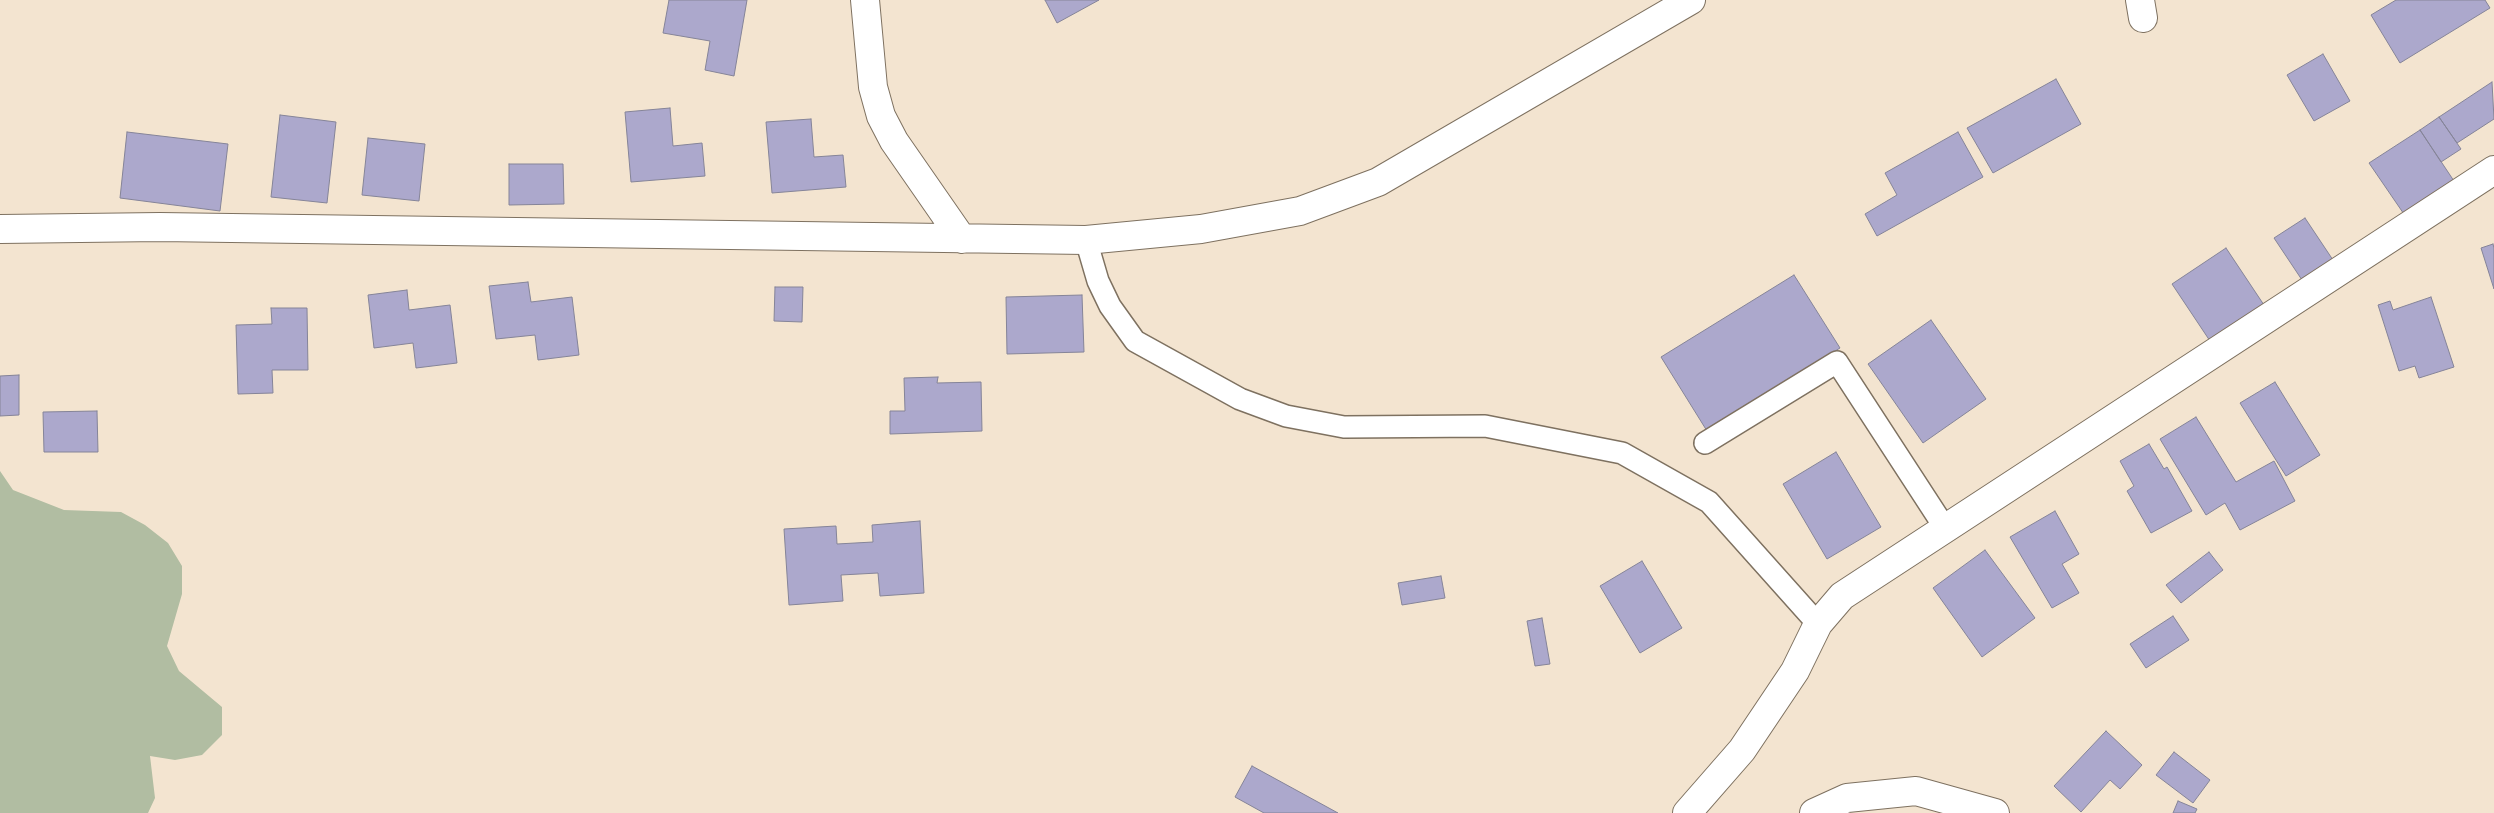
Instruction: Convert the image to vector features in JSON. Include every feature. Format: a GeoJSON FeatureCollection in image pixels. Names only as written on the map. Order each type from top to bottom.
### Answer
{"type":"FeatureCollection","features":[{"type":"Feature","properties":{"kind":"street"},"geometry":{"type":"LineString","coordinates":[[865,0],[873,87],[881,116],[894,140],[962,239]]}},
{"type":"Feature","properties":{"kind":"street"},"geometry":{"type":"LineString","coordinates":[[0,229],[160,226],[1086,240],[1201,229],[1300,210],[1378,182],[1691,0]]}},
{"type":"Feature","properties":{"kind":"street"},"geometry":{"type":"LineString","coordinates":[[1687,813],[1742,750],[1795,671],[1818,624],[1842,596],[2494,170]]}},
{"type":"Feature","properties":{"kind":"street"},"geometry":{"type":"LineString","coordinates":[[1814,813],[1847,798],[1916,791],[1995,813]]}},
{"type":"Feature","properties":{"kind":"lane"},"geometry":{"type":"LineString","coordinates":[[1086,240],[1098,280],[1110,306],[1135,341],[1240,399],[1286,416],[1344,427],[1485,426],[1622,453],[1709,502],[1818,624]]}},
{"type":"Feature","properties":{"kind":"lane"},"geometry":{"type":"LineString","coordinates":[[1706,443],[1837,362],[1945,528]]}},
{"type":"Feature","properties":{"kind":"green space"},"geometry":{"type":"Polygon","coordinates":[[[0,471],[13,490],[64,510],[121,512],[145,525],[168,543],[182,566],[182,594],[167,646],[179,671],[222,707],[222,735],[202,755],[175,760],[150,756],[155,798],[148,813],[0,813],[0,471]]]}},
{"type":"Feature","properties":{"kind":"building"},"geometry":{"type":"Polygon","coordinates":[[[669,0],[747,0],[734,76],[705,70],[710,41],[663,33],[669,0]]]}},
{"type":"Feature","properties":{"kind":"building"},"geometry":{"type":"Polygon","coordinates":[[[1045,0],[1099,0],[1057,23],[1045,0]]]}},
{"type":"Feature","properties":{"kind":"building"},"geometry":{"type":"Polygon","coordinates":[[[2396,0],[2485,0],[2490,8],[2400,63],[2371,15],[2396,0]]]}},
{"type":"Feature","properties":{"kind":"building"},"geometry":{"type":"Polygon","coordinates":[[[2323,54],[2350,101],[2314,121],[2287,75],[2323,54]]]}},
{"type":"Feature","properties":{"kind":"building"},"geometry":{"type":"Polygon","coordinates":[[[2056,79],[2081,124],[1993,173],[1967,128],[2056,79]]]}},
{"type":"Feature","properties":{"kind":"building"},"geometry":{"type":"Polygon","coordinates":[[[2492,82],[2494,119],[2457,143],[2439,117],[2492,82]]]}},
{"type":"Feature","properties":{"kind":"building"},"geometry":{"type":"Polygon","coordinates":[[[670,108],[673,146],[702,143],[705,176],[631,182],[625,112],[670,108]]]}},
{"type":"Feature","properties":{"kind":"building"},"geometry":{"type":"Polygon","coordinates":[[[280,115],[336,122],[327,203],[271,197],[280,115]]]}},
{"type":"Feature","properties":{"kind":"building"},"geometry":{"type":"Polygon","coordinates":[[[2439,117],[2461,149],[2441,162],[2420,130],[2439,117]]]}},
{"type":"Feature","properties":{"kind":"building"},"geometry":{"type":"Polygon","coordinates":[[[811,119],[814,157],[843,155],[846,187],[772,193],[766,122],[811,119]]]}},
{"type":"Feature","properties":{"kind":"building"},"geometry":{"type":"Polygon","coordinates":[[[2420,130],[2458,187],[2408,220],[2369,163],[2420,130]]]}},
{"type":"Feature","properties":{"kind":"building"},"geometry":{"type":"Polygon","coordinates":[[[127,132],[228,144],[220,211],[120,198],[127,132]]]}},
{"type":"Feature","properties":{"kind":"building"},"geometry":{"type":"Polygon","coordinates":[[[1958,132],[1983,177],[1877,236],[1865,214],[1897,195],[1885,173],[1958,132]]]}},
{"type":"Feature","properties":{"kind":"building"},"geometry":{"type":"Polygon","coordinates":[[[368,138],[425,144],[419,201],[362,195],[368,138]]]}},
{"type":"Feature","properties":{"kind":"building"},"geometry":{"type":"Polygon","coordinates":[[[509,164],[563,164],[564,204],[509,205],[509,164]]]}},
{"type":"Feature","properties":{"kind":"building"},"geometry":{"type":"Polygon","coordinates":[[[2305,218],[2337,266],[2306,286],[2274,238],[2305,218]]]}},
{"type":"Feature","properties":{"kind":"building"},"geometry":{"type":"Polygon","coordinates":[[[2493,244],[2494,248],[2494,289],[2481,248],[2493,244]]]}},
{"type":"Feature","properties":{"kind":"building"},"geometry":{"type":"Polygon","coordinates":[[[2226,248],[2268,311],[2214,347],[2172,284],[2226,248]]]}},
{"type":"Feature","properties":{"kind":"building"},"geometry":{"type":"Polygon","coordinates":[[[1794,275],[1840,348],[1707,431],[1661,357],[1794,275]]]}},
{"type":"Feature","properties":{"kind":"building"},"geometry":{"type":"Polygon","coordinates":[[[528,282],[531,302],[572,297],[579,355],[538,360],[535,335],[496,339],[489,286],[528,282]]]}},
{"type":"Feature","properties":{"kind":"building"},"geometry":{"type":"Polygon","coordinates":[[[775,287],[803,287],[802,322],[774,321],[775,287]]]}},
{"type":"Feature","properties":{"kind":"building"},"geometry":{"type":"Polygon","coordinates":[[[407,290],[409,310],[450,305],[457,363],[416,368],[413,343],[374,348],[368,295],[407,290]]]}},
{"type":"Feature","properties":{"kind":"building"},"geometry":{"type":"Polygon","coordinates":[[[1082,295],[1084,352],[1007,354],[1006,297],[1082,295]]]}},
{"type":"Feature","properties":{"kind":"building"},"geometry":{"type":"Polygon","coordinates":[[[2431,297],[2454,367],[2419,378],[2415,366],[2399,371],[2378,305],[2390,301],[2393,310],[2431,297]]]}},
{"type":"Feature","properties":{"kind":"building"},"geometry":{"type":"Polygon","coordinates":[[[271,308],[307,308],[308,370],[272,370],[273,393],[238,394],[236,325],[272,324],[271,308]]]}},
{"type":"Feature","properties":{"kind":"building"},"geometry":{"type":"Polygon","coordinates":[[[1931,320],[1986,399],[1923,443],[1868,364],[1931,320]]]}},
{"type":"Feature","properties":{"kind":"building"},"geometry":{"type":"Polygon","coordinates":[[[19,375],[19,415],[0,416],[0,376],[19,375]]]}},
{"type":"Feature","properties":{"kind":"building"},"geometry":{"type":"Polygon","coordinates":[[[938,377],[937,383],[981,382],[982,431],[890,434],[890,411],[905,411],[904,378],[938,377]]]}},
{"type":"Feature","properties":{"kind":"building"},"geometry":{"type":"Polygon","coordinates":[[[2275,382],[2320,455],[2286,476],[2240,403],[2275,382]]]}},
{"type":"Feature","properties":{"kind":"building"},"geometry":{"type":"Polygon","coordinates":[[[97,411],[98,452],[44,452],[43,412],[97,411]]]}},
{"type":"Feature","properties":{"kind":"building"},"geometry":{"type":"Polygon","coordinates":[[[2196,417],[2236,482],[2274,461],[2295,501],[2240,530],[2225,503],[2206,515],[2160,439],[2196,417]]]}},
{"type":"Feature","properties":{"kind":"building"},"geometry":{"type":"Polygon","coordinates":[[[2149,444],[2164,469],[2167,467],[2192,511],[2151,533],[2127,491],[2134,486],[2120,461],[2149,444]]]}},
{"type":"Feature","properties":{"kind":"building"},"geometry":{"type":"Polygon","coordinates":[[[1836,452],[1881,527],[1827,559],[1783,484],[1836,452]]]}},
{"type":"Feature","properties":{"kind":"building"},"geometry":{"type":"Polygon","coordinates":[[[2055,511],[2079,554],[2062,564],[2079,593],[2052,608],[2010,537],[2055,511]]]}},
{"type":"Feature","properties":{"kind":"building"},"geometry":{"type":"Polygon","coordinates":[[[920,521],[924,593],[880,596],[878,573],[841,575],[843,601],[789,605],[784,529],[836,526],[837,544],[873,542],[872,525],[920,521]]]}},
{"type":"Feature","properties":{"kind":"building"},"geometry":{"type":"Polygon","coordinates":[[[1985,550],[2035,618],[1982,657],[1933,588],[1985,550]]]}},
{"type":"Feature","properties":{"kind":"building"},"geometry":{"type":"Polygon","coordinates":[[[2209,552],[2223,570],[2181,603],[2166,585],[2209,552]]]}},
{"type":"Feature","properties":{"kind":"building"},"geometry":{"type":"Polygon","coordinates":[[[1642,561],[1682,628],[1640,653],[1600,586],[1642,561]]]}},
{"type":"Feature","properties":{"kind":"building"},"geometry":{"type":"Polygon","coordinates":[[[1441,576],[1445,598],[1402,605],[1398,583],[1441,576]]]}},
{"type":"Feature","properties":{"kind":"building"},"geometry":{"type":"Polygon","coordinates":[[[2173,616],[2189,640],[2146,668],[2130,644],[2173,616]]]}},
{"type":"Feature","properties":{"kind":"building"},"geometry":{"type":"Polygon","coordinates":[[[1542,618],[1550,664],[1535,666],[1527,621],[1542,618]]]}},
{"type":"Feature","properties":{"kind":"building"},"geometry":{"type":"Polygon","coordinates":[[[2106,731],[2142,765],[2120,789],[2110,780],[2081,812],[2054,786],[2106,731]]]}},
{"type":"Feature","properties":{"kind":"building"},"geometry":{"type":"Polygon","coordinates":[[[2174,752],[2210,780],[2193,803],[2156,775],[2174,752]]]}},
{"type":"Feature","properties":{"kind":"building"},"geometry":{"type":"Polygon","coordinates":[[[1252,766],[1338,813],[1264,813],[1235,797],[1252,766]]]}},
{"type":"Feature","properties":{"kind":"building"},"geometry":{"type":"Polygon","coordinates":[[[2178,801],[2197,809],[2195,813],[2173,813],[2178,801]]]}}]}
